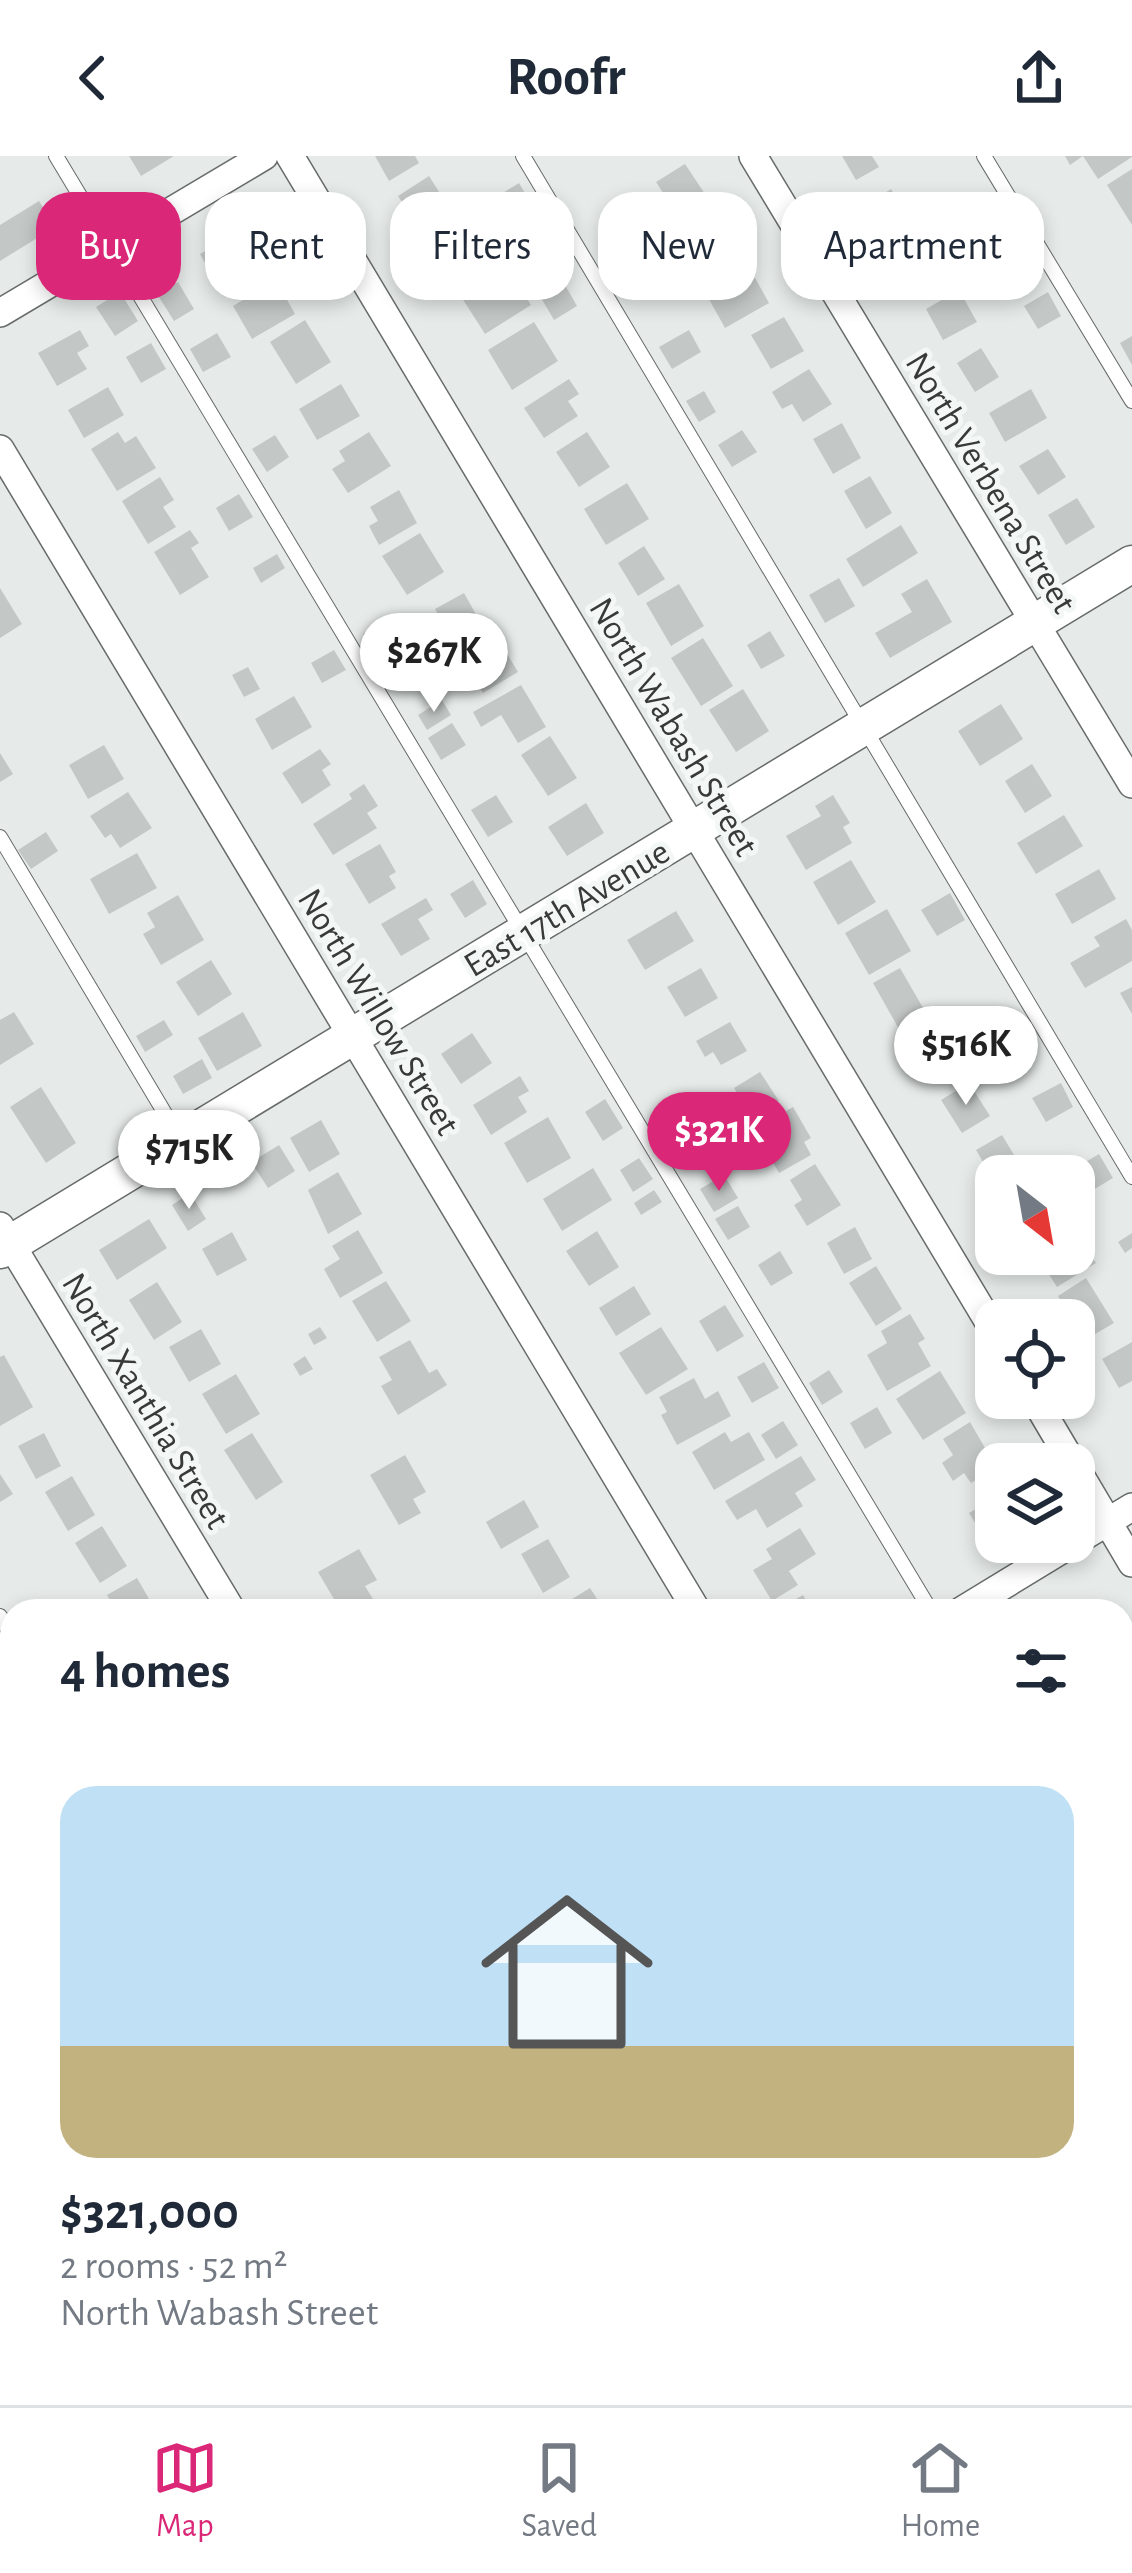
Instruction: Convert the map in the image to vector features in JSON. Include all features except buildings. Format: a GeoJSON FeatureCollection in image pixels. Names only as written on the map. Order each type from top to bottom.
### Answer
{"type":"FeatureCollection","features":[{"type":"Feature","properties":{"kind":"street"},"geometry":{"type":"LineString","coordinates":[[181,206],[263,156]]}},
{"type":"Feature","properties":{"kind":"street","name":"North Wabash Street"},"geometry":{"type":"LineString","coordinates":[[290,156],[975,1299]]}},
{"type":"Feature","properties":{"kind":"street","name":"North Verbena Street"},"geometry":{"type":"LineString","coordinates":[[753,156],[1132,784]]}},
{"type":"Feature","properties":{"kind":"street"},"geometry":{"type":"LineString","coordinates":[[0,313],[36,292]]}},
{"type":"Feature","properties":{"kind":"street","name":"North Willow Street"},"geometry":{"type":"LineString","coordinates":[[0,449],[690,1599]]}},
{"type":"Feature","properties":{"kind":"street","name":"East 17th Avenue"},"geometry":{"type":"LineString","coordinates":[[4,1240],[181,1140],[1132,564]]}},
{"type":"Feature","properties":{"kind":"street","name":"North Xanthia Street"},"geometry":{"type":"LineString","coordinates":[[4,1240],[225,1599]]}},
{"type":"Feature","properties":{"kind":"street"},"geometry":{"type":"LineString","coordinates":[[1095,1487],[1120,1515],[1132,1563]]}},
{"type":"Feature","properties":{"kind":"street"},"geometry":{"type":"LineString","coordinates":[[981,1599],[1120,1515]]}},
{"type":"Feature","properties":{"kind":"lane"},"geometry":{"type":"LineString","coordinates":[[56,156],[78,192]]}},
{"type":"Feature","properties":{"kind":"lane"},"geometry":{"type":"LineString","coordinates":[[523,156],[1132,1177]]}},
{"type":"Feature","properties":{"kind":"lane"},"geometry":{"type":"LineString","coordinates":[[984,156],[1132,401]]}},
{"type":"Feature","properties":{"kind":"lane"},"geometry":{"type":"LineString","coordinates":[[142,300],[924,1599]]}},
{"type":"Feature","properties":{"kind":"lane"},"geometry":{"type":"LineString","coordinates":[[0,837],[181,1140]]}}]}
